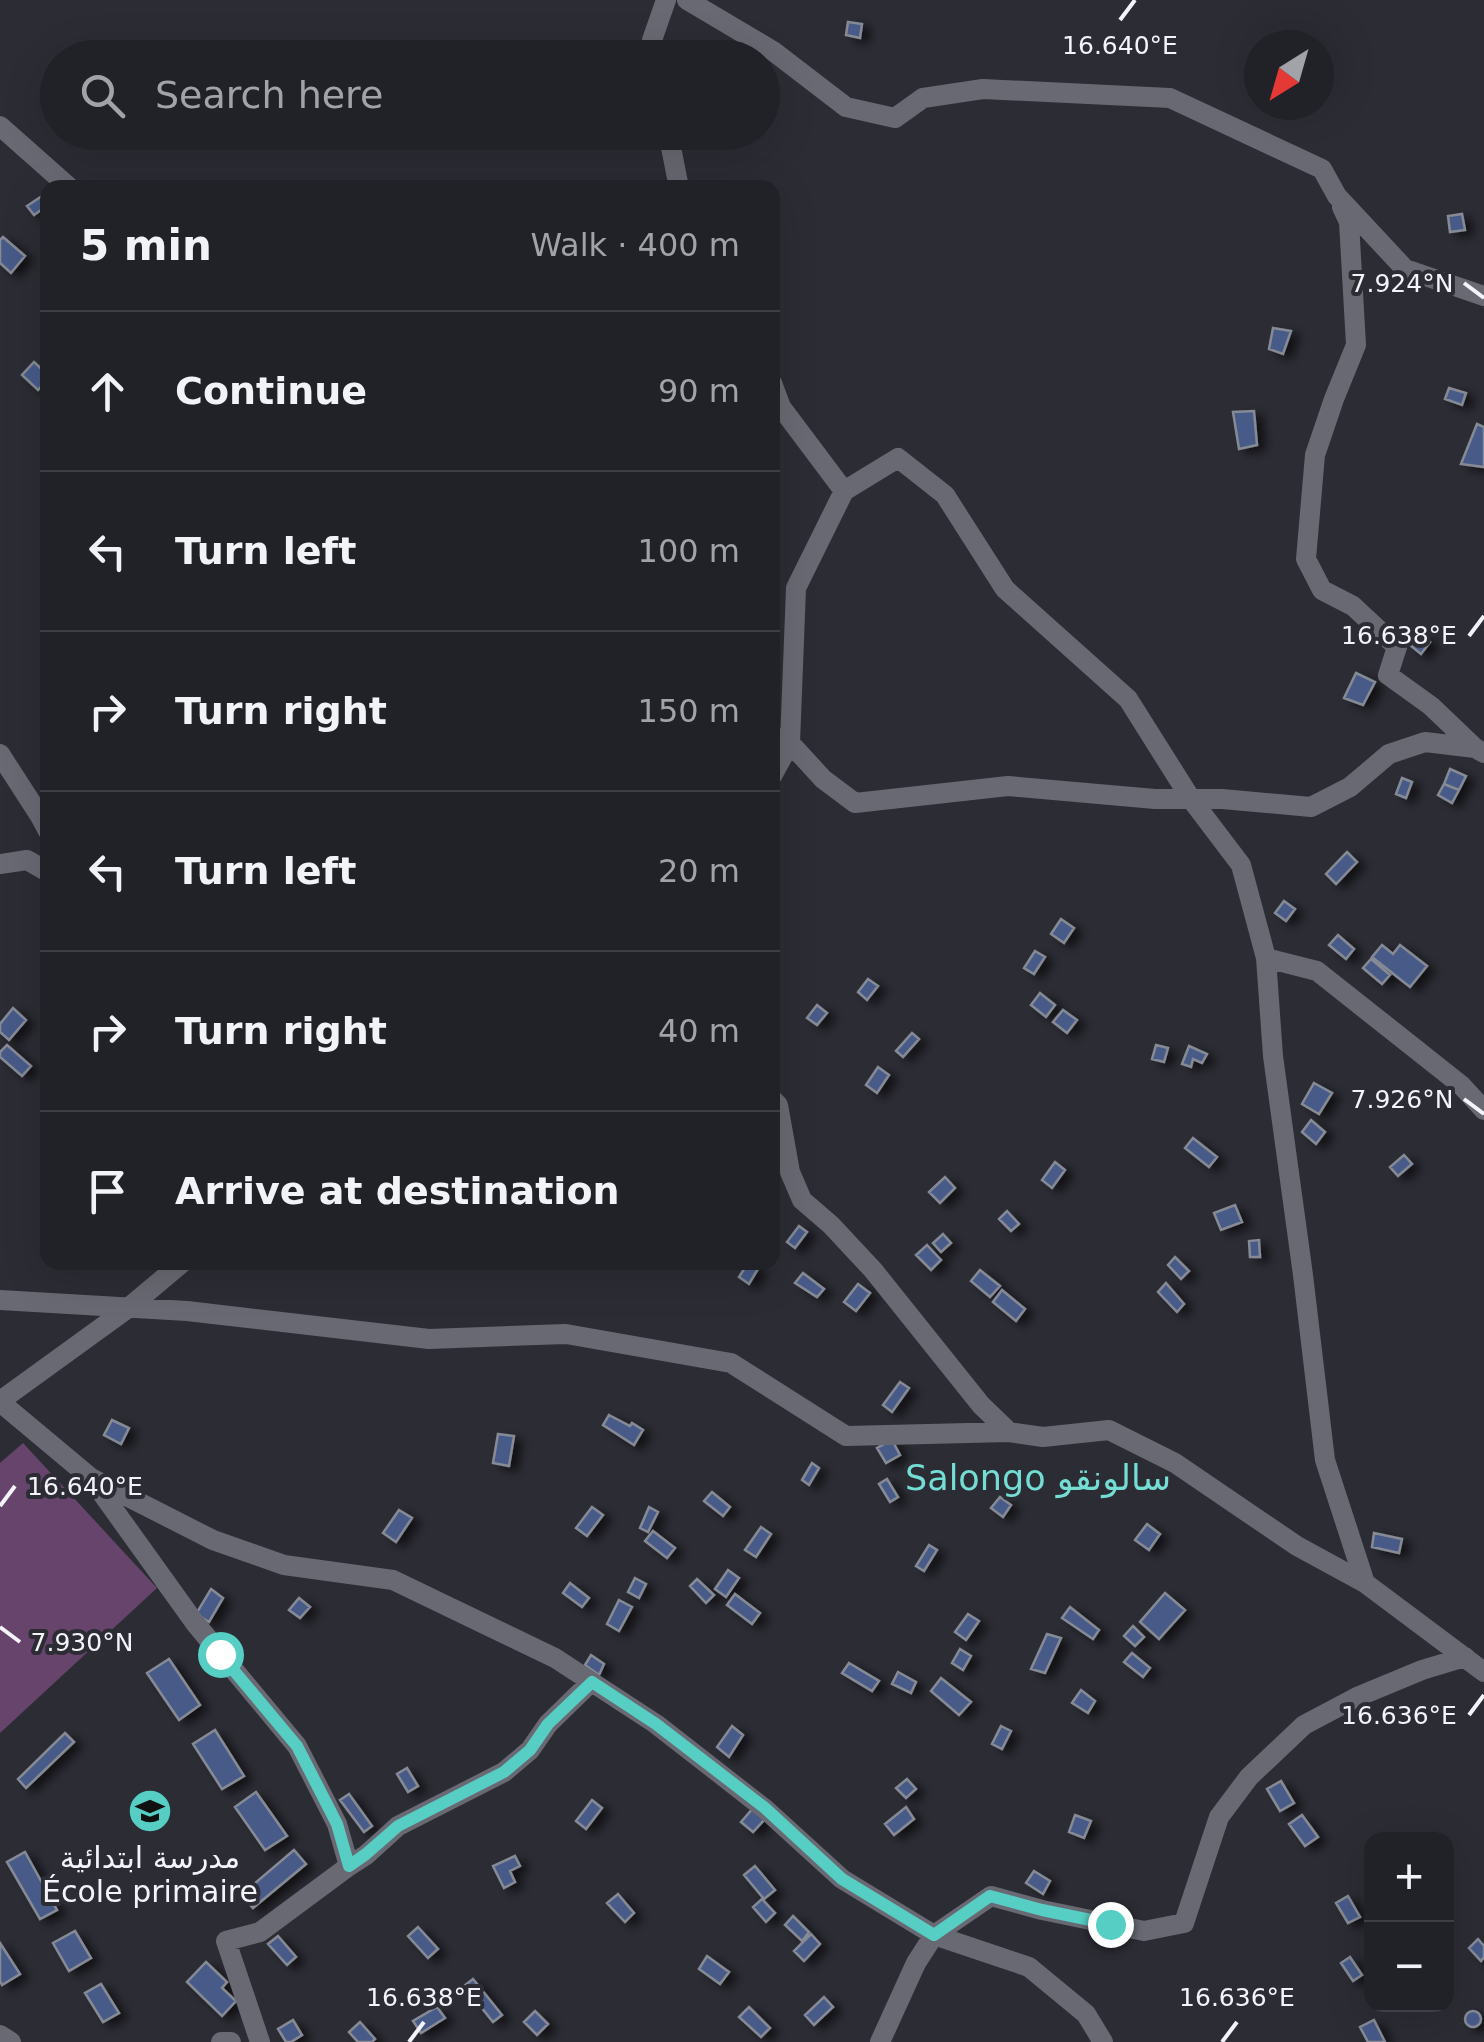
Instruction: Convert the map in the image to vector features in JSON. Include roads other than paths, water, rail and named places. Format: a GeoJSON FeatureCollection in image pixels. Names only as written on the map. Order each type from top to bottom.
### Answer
{"type":"FeatureCollection","features":[{"type":"Feature","properties":{"kind":"street"},"geometry":{"type":"LineString","coordinates":[[652,40],[666,0]]}},
{"type":"Feature","properties":{"kind":"street"},"geometry":{"type":"LineString","coordinates":[[687,0],[754,40]]}},
{"type":"Feature","properties":{"kind":"street"},"geometry":{"type":"LineString","coordinates":[[780,56],[846,107],[895,118],[923,98],[983,89],[1170,98],[1322,169],[1349,222],[1356,346],[1314,456],[1306,559],[1322,590],[1353,606],[1397,647],[1388,675],[1431,706],[1480,750]]}},
{"type":"Feature","properties":{"kind":"street"},"geometry":{"type":"LineString","coordinates":[[0,126],[61,180]]}},
{"type":"Feature","properties":{"kind":"street"},"geometry":{"type":"LineString","coordinates":[[671,150],[677,180]]}},
{"type":"Feature","properties":{"kind":"street"},"geometry":{"type":"LineString","coordinates":[[1336,196],[1405,269],[1484,296]]}},
{"type":"Feature","properties":{"kind":"street"},"geometry":{"type":"LineString","coordinates":[[780,405],[844,491]]}},
{"type":"Feature","properties":{"kind":"street"},"geometry":{"type":"LineString","coordinates":[[1366,1584],[1324,1460],[1273,1056],[1266,958],[1242,865],[1190,799],[1128,699],[1005,588],[945,495],[898,458],[844,491],[796,588],[781,740],[855,803],[1008,786],[1155,799],[1190,799],[1272,802],[1311,806],[1350,786],[1388,754],[1425,742],[1480,750]]}},
{"type":"Feature","properties":{"kind":"street"},"geometry":{"type":"LineString","coordinates":[[0,754],[40,816]]}},
{"type":"Feature","properties":{"kind":"street"},"geometry":{"type":"LineString","coordinates":[[0,864],[27,860],[40,867]]}},
{"type":"Feature","properties":{"kind":"street"},"geometry":{"type":"LineString","coordinates":[[1266,958],[1317,971],[1461,1085],[1484,1110]]}},
{"type":"Feature","properties":{"kind":"street"},"geometry":{"type":"LineString","coordinates":[[780,1116],[790,1172],[802,1200],[831,1224],[980,1405],[1009,1432]]}},
{"type":"Feature","properties":{"kind":"street"},"geometry":{"type":"LineString","coordinates":[[173,1270],[0,1402],[91,1478],[213,1540],[284,1566],[393,1580],[555,1658],[656,1724],[765,1808],[842,1879],[934,1935],[1030,1967],[1086,2014],[1103,2042]]}},
{"type":"Feature","properties":{"kind":"street"},"geometry":{"type":"LineString","coordinates":[[0,1300],[187,1311],[429,1339],[566,1334],[731,1363],[846,1436],[1009,1432],[1044,1437],[1109,1430],[1176,1463],[1284,1538],[1366,1584],[1484,1672]]}},
{"type":"Feature","properties":{"kind":"street"},"geometry":{"type":"LineString","coordinates":[[91,1478],[195,1623],[297,1746],[337,1824],[349,1866]]}},
{"type":"Feature","properties":{"kind":"street"},"geometry":{"type":"LineString","coordinates":[[880,2042],[916,1963],[934,1935],[990,1896],[1144,1931],[1184,1922],[1218,1817],[1250,1777],[1304,1726],[1357,1696],[1465,1657]]}},
{"type":"Feature","properties":{"kind":"street"},"geometry":{"type":"LineString","coordinates":[[260,2042],[226,1941],[260,1932],[398,1826],[504,1772],[530,1750],[548,1724],[592,1682]]}},
{"type":"Feature","properties":{"kind":"street"},"geometry":{"type":"LineString","coordinates":[[0,2035],[11,2042]]}},
{"type":"Feature","properties":{"kind":"street"},"geometry":{"type":"LineString","coordinates":[[221,2042],[231,2042]]}},
{"type":"Feature","properties":{"kind":"place","name":"مدرسة ابتدائية École primaire"},"geometry":{"type":"Point","coordinates":[150,1811]}},
{"type":"Feature","properties":{"kind":"district","name":"Salongo سالونقو"},"geometry":{"type":"Point","coordinates":[1038,1478]}}]}
